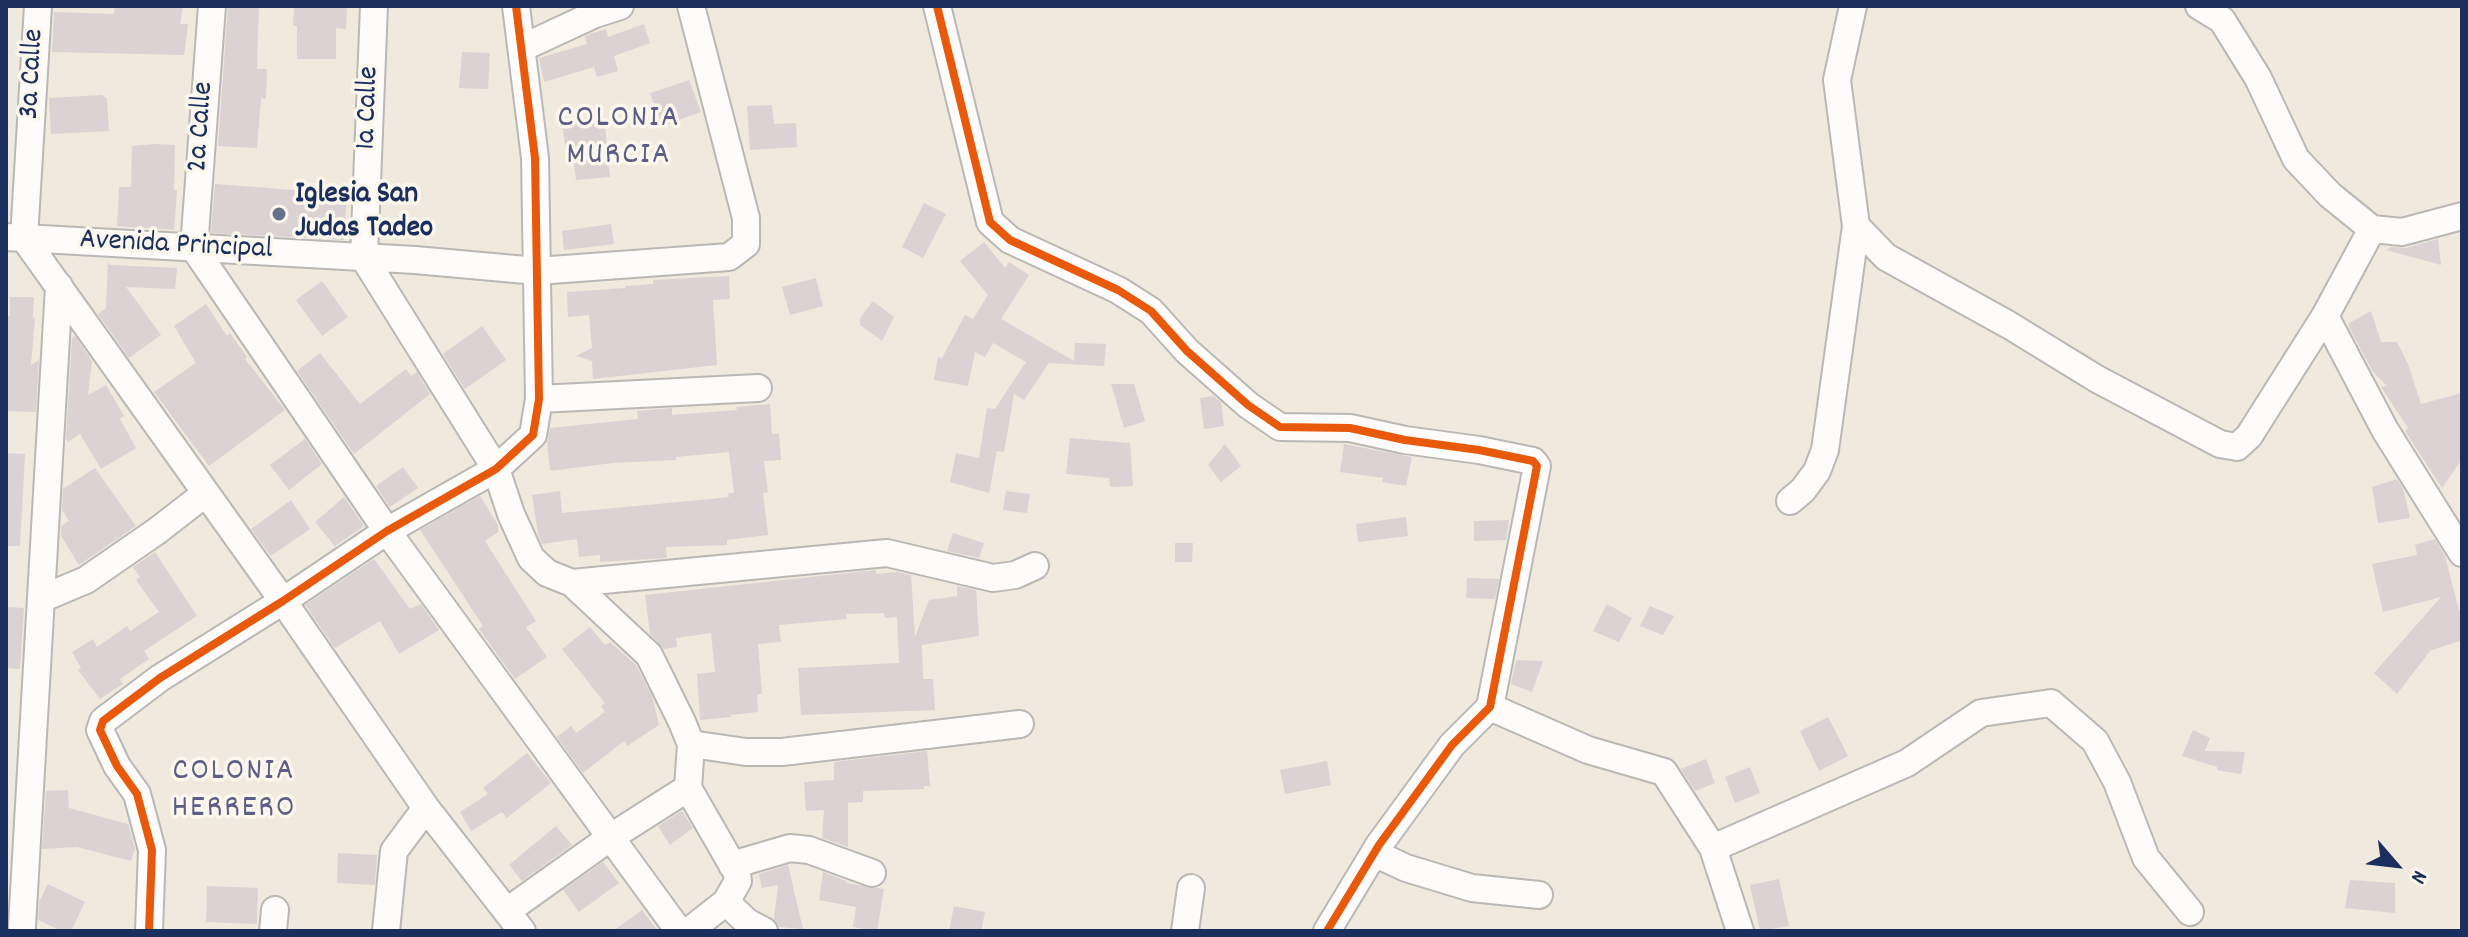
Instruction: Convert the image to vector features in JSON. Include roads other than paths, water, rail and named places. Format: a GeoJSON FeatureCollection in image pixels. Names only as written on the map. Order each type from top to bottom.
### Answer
{"type":"FeatureCollection","features":[{"type":"Feature","properties":{"kind":"street","name":"3a Calle"},"geometry":{"type":"LineString","coordinates":[[15,238],[38,6]]}},
{"type":"Feature","properties":{"kind":"street","name":"2a Calle"},"geometry":{"type":"LineString","coordinates":[[194,248],[212,6]]}},
{"type":"Feature","properties":{"kind":"street","name":"1a Calle"},"geometry":{"type":"LineString","coordinates":[[364,258],[374,6]]}},
{"type":"Feature","properties":{"kind":"street"},"geometry":{"type":"LineString","coordinates":[[149,931],[152,850],[137,794],[117,766],[100,730],[103,721],[160,678],[387,531],[496,469],[533,435],[539,399],[535,158],[516,6]]}},
{"type":"Feature","properties":{"kind":"street"},"geometry":{"type":"LineString","coordinates":[[522,48],[595,14],[620,6]]}},
{"type":"Feature","properties":{"kind":"street","name":"Avenida Principal"},"geometry":{"type":"LineString","coordinates":[[15,238],[537,271],[729,257],[746,244],[746,218],[691,6]]}},
{"type":"Feature","properties":{"kind":"street"},"geometry":{"type":"LineString","coordinates":[[937,6],[990,222],[1010,240],[1118,290],[1151,311],[1187,351],[1227,387],[1280,427],[1350,428],[1405,440],[1479,450],[1533,461],[1537,466],[1490,707],[1452,745],[1374,853],[1327,931]]}},
{"type":"Feature","properties":{"kind":"street"},"geometry":{"type":"LineString","coordinates":[[1790,501],[1817,471],[1825,450],[1856,226],[1837,80],[1853,6]]}},
{"type":"Feature","properties":{"kind":"street"},"geometry":{"type":"LineString","coordinates":[[2199,6],[2222,20],[2258,78],[2296,159],[2330,195],[2372,229],[2402,232],[2462,216]]}},
{"type":"Feature","properties":{"kind":"street"},"geometry":{"type":"LineString","coordinates":[[1856,226],[1886,257],[2009,325],[2097,379],[2220,444],[2237,447],[2249,436],[2325,316],[2372,229]]}},
{"type":"Feature","properties":{"kind":"street"},"geometry":{"type":"LineString","coordinates":[[15,238],[59,286],[426,808],[514,921],[611,837],[688,788]]}},
{"type":"Feature","properties":{"kind":"street"},"geometry":{"type":"LineString","coordinates":[[194,248],[387,531],[679,931]]}},
{"type":"Feature","properties":{"kind":"street"},"geometry":{"type":"LineString","coordinates":[[364,258],[496,469],[511,514],[531,558],[547,573],[572,583],[649,655],[691,744],[688,788],[738,881],[726,902],[689,931]]}},
{"type":"Feature","properties":{"kind":"street"},"geometry":{"type":"LineString","coordinates":[[19,924],[59,286]]}},
{"type":"Feature","properties":{"kind":"street"},"geometry":{"type":"LineString","coordinates":[[2325,316],[2385,430],[2462,553]]}},
{"type":"Feature","properties":{"kind":"street"},"geometry":{"type":"LineString","coordinates":[[539,399],[758,388]]}},
{"type":"Feature","properties":{"kind":"street"},"geometry":{"type":"LineString","coordinates":[[41,599],[86,580],[206,493]]}},
{"type":"Feature","properties":{"kind":"street"},"geometry":{"type":"LineString","coordinates":[[572,583],[887,553],[993,578],[1015,575],[1035,566]]}},
{"type":"Feature","properties":{"kind":"street"},"geometry":{"type":"LineString","coordinates":[[1713,848],[1907,763],[1981,713],[2051,703],[2095,741],[2117,782],[2146,858],[2190,912]]}},
{"type":"Feature","properties":{"kind":"street"},"geometry":{"type":"LineString","coordinates":[[1490,707],[1588,750],[1664,772],[1713,848],[1740,931]]}},
{"type":"Feature","properties":{"kind":"street"},"geometry":{"type":"LineString","coordinates":[[691,744],[746,752],[782,752],[1020,724]]}},
{"type":"Feature","properties":{"kind":"street"},"geometry":{"type":"LineString","coordinates":[[386,931],[394,851],[426,808]]}},
{"type":"Feature","properties":{"kind":"street"},"geometry":{"type":"LineString","coordinates":[[732,865],[790,848],[809,850],[872,873]]}},
{"type":"Feature","properties":{"kind":"street"},"geometry":{"type":"LineString","coordinates":[[1374,853],[1406,868],[1472,888],[1539,895]]}},
{"type":"Feature","properties":{"kind":"street"},"geometry":{"type":"LineString","coordinates":[[1185,931],[1191,888]]}},
{"type":"Feature","properties":{"kind":"street"},"geometry":{"type":"LineString","coordinates":[[726,902],[747,922],[764,931]]}},
{"type":"Feature","properties":{"kind":"place","name":"Iglesia San Judas Tadeo"},"geometry":{"type":"Point","coordinates":[279,214]}},
{"type":"Feature","properties":{"kind":"district","name":"COLONIA MURCIA"},"geometry":{"type":"Point","coordinates":[619,140]}},
{"type":"Feature","properties":{"kind":"district","name":"COLONIA HERRERO"},"geometry":{"type":"Point","coordinates":[234,792]}}]}
